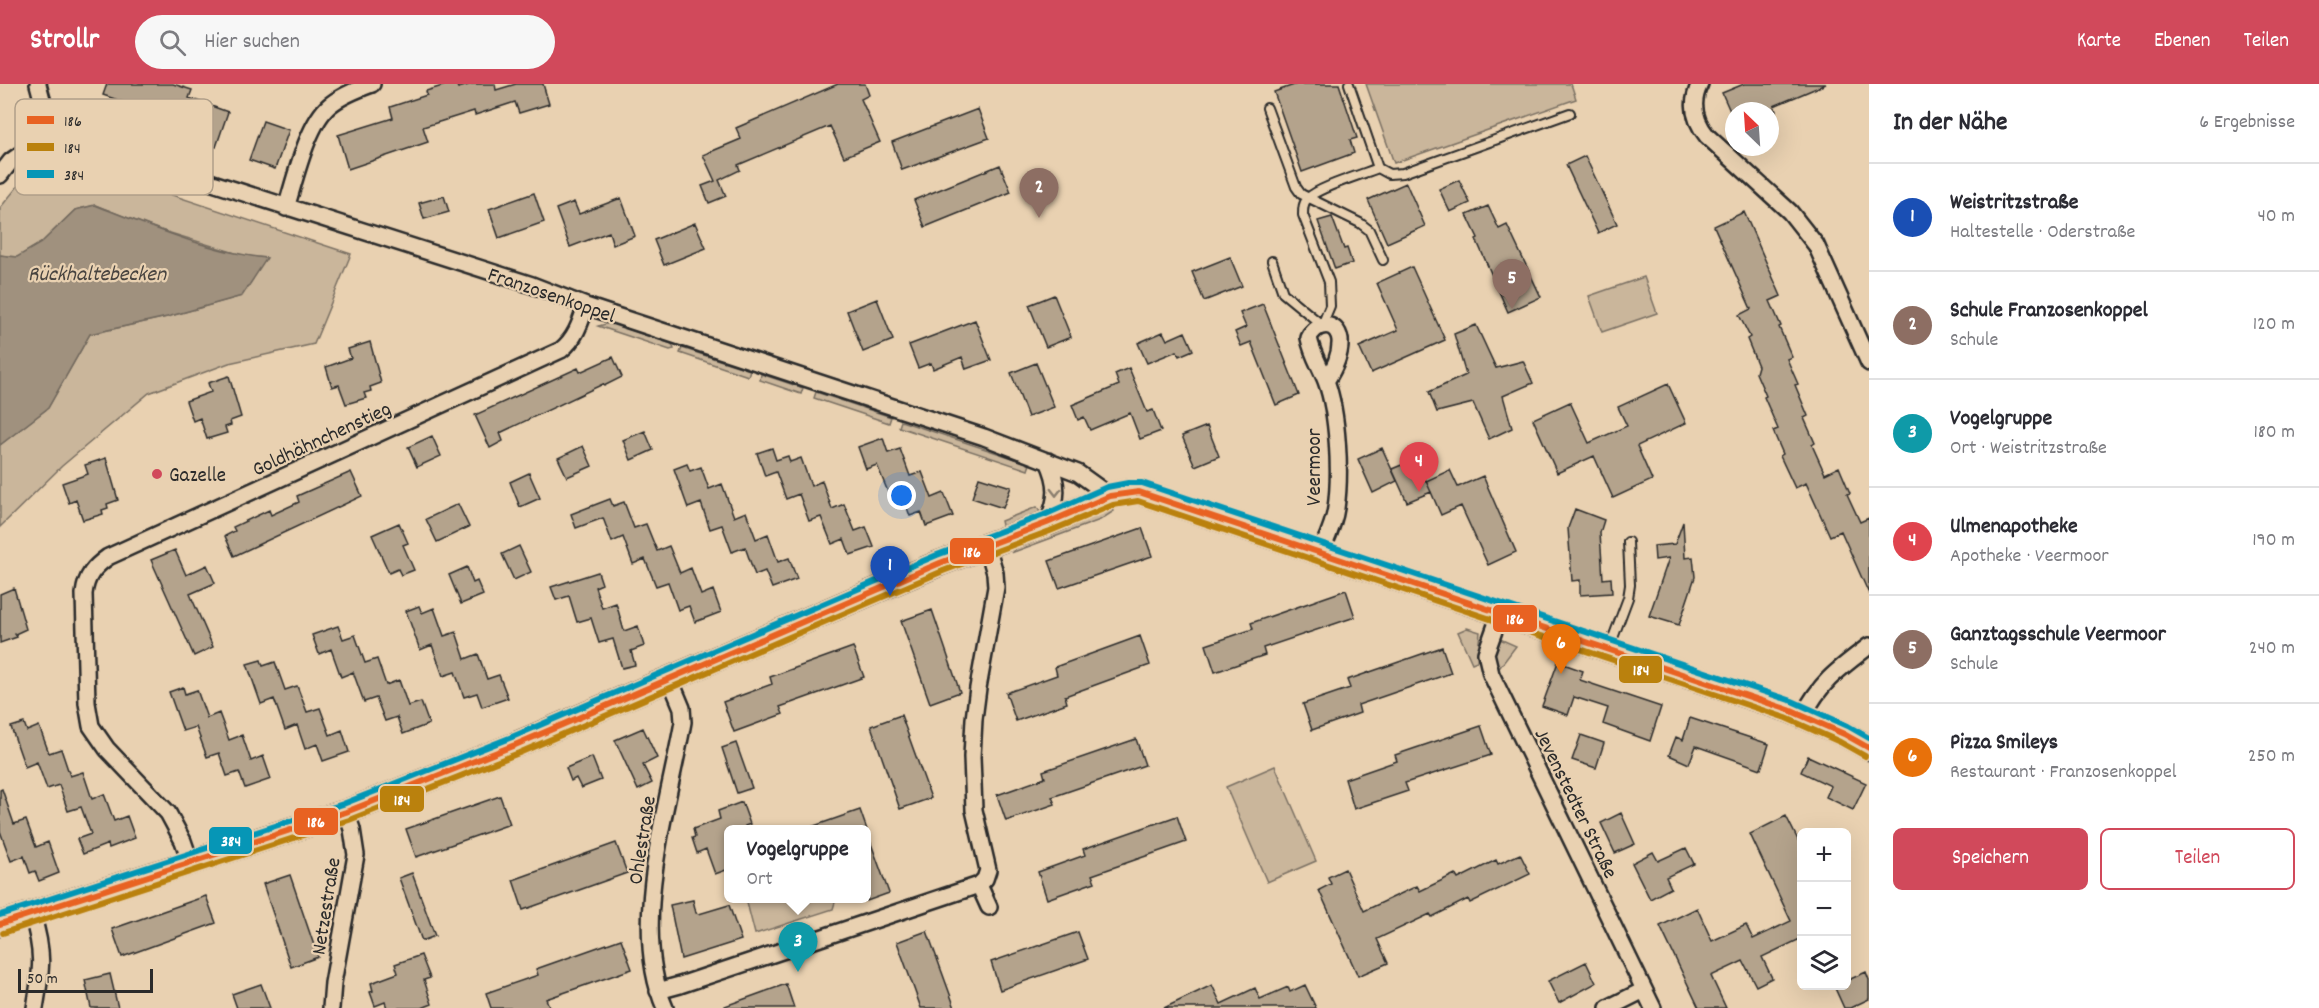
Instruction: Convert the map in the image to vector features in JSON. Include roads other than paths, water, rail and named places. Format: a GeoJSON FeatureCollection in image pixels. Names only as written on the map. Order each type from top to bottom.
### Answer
{"type":"FeatureCollection","features":[{"type":"Feature","properties":{"kind":"street"},"geometry":{"type":"LineString","coordinates":[[38,84],[42,99]]}},
{"type":"Feature","properties":{"kind":"street"},"geometry":{"type":"LineString","coordinates":[[286,208],[313,126],[329,105],[372,84]]}},
{"type":"Feature","properties":{"kind":"street"},"geometry":{"type":"LineString","coordinates":[[1700,84],[1694,103],[1699,127],[1790,212],[1810,237],[1824,261],[1869,363]]}},
{"type":"Feature","properties":{"kind":"street"},"geometry":{"type":"LineString","coordinates":[[0,175],[15,159]]}},
{"type":"Feature","properties":{"kind":"street","name":"Franzosenkoppel"},"geometry":{"type":"LineString","coordinates":[[213,184],[531,285],[586,306],[984,438],[1078,473],[1110,496]]}},
{"type":"Feature","properties":{"kind":"street","name":"Goldhähnchenstieg"},"geometry":{"type":"LineString","coordinates":[[191,864],[183,841],[168,813],[107,749],[91,726],[87,703],[84,594],[85,582],[90,573],[108,557],[561,350],[573,338],[586,306]]}},
{"type":"Feature","properties":{"kind":"street"},"geometry":{"type":"LineString","coordinates":[[1322,325],[1335,330],[1340,342],[1336,365],[1326,381]]}},
{"type":"Feature","properties":{"kind":"street","name":"Veermoor"},"geometry":{"type":"LineString","coordinates":[[1321,552],[1332,525],[1338,490],[1335,425],[1326,381],[1317,365],[1310,338],[1313,330],[1322,325]]}},
{"type":"Feature","properties":{"kind":"street"},"geometry":{"type":"LineString","coordinates":[[1047,523],[1057,495],[1054,475],[1048,461]]}},
{"type":"Feature","properties":{"kind":"street"},"geometry":{"type":"LineString","coordinates":[[0,924],[346,812],[515,745],[887,585],[1110,496],[1129,492],[1139,492],[1321,552],[1803,716],[1869,748]]}},
{"type":"Feature","properties":{"kind":"street"},"geometry":{"type":"LineString","coordinates":[[658,991],[979,885],[985,879],[988,870],[974,810],[974,719],[996,586],[995,573],[987,546]]}},
{"type":"Feature","properties":{"kind":"street","name":"Jevenstedter Straße"},"geometry":{"type":"LineString","coordinates":[[1500,614],[1486,653],[1491,674],[1653,1008]]}},
{"type":"Feature","properties":{"kind":"street"},"geometry":{"type":"LineString","coordinates":[[1803,716],[1819,688],[1869,646]]}},
{"type":"Feature","properties":{"kind":"street","name":"Ohlestraße"},"geometry":{"type":"LineString","coordinates":[[665,1008],[651,966],[650,947],[654,888],[662,827],[683,722],[682,708],[670,679]]}},
{"type":"Feature","properties":{"kind":"street","name":"Netzestraße"},"geometry":{"type":"LineString","coordinates":[[331,1008],[333,983],[356,855],[352,828],[346,812]]}},
{"type":"Feature","properties":{"kind":"street"},"geometry":{"type":"LineString","coordinates":[[979,885],[990,907]]}},
{"type":"Feature","properties":{"kind":"street"},"geometry":{"type":"LineString","coordinates":[[32,914],[41,948],[40,977],[35,1008]]}},
{"type":"Feature","properties":{"kind":"street"},"geometry":{"type":"LineString","coordinates":[[1608,1008],[1644,990]]}},
{"type":"Feature","properties":{"kind":"lane"},"geometry":{"type":"LineString","coordinates":[[1349,84],[1378,168],[1389,174],[1403,173],[1570,113]]}},
{"type":"Feature","properties":{"kind":"lane"},"geometry":{"type":"LineString","coordinates":[[1267,108],[1296,187],[1308,198],[1369,230],[1383,260]]}},
{"type":"Feature","properties":{"kind":"lane"},"geometry":{"type":"LineString","coordinates":[[1272,261],[1283,293],[1322,325],[1330,306],[1329,282],[1303,216],[1303,206],[1308,198],[1319,191],[1378,168]]}},
{"type":"Feature","properties":{"kind":"lane"},"geometry":{"type":"LineString","coordinates":[[1608,650],[1628,598],[1630,585],[1628,542]]}},
{"type":"Feature","properties":{"kind":"water","name":"Rückhaltebecken"},"geometry":{"type":"Polygon","coordinates":[[[95,205],[202,244],[267,258],[242,296],[167,317],[90,334],[48,408],[0,445],[0,255],[17,257],[41,243],[75,210],[95,205]]]}},
{"type":"Feature","properties":{"kind":"place","name":"Schule Franzosenkoppel"},"geometry":{"type":"Point","coordinates":[1039,218]}},
{"type":"Feature","properties":{"kind":"place","name":"Ganztagsschule Veermoor"},"geometry":{"type":"Point","coordinates":[1512,309]}},
{"type":"Feature","properties":{"kind":"place","name":"Gazelle"},"geometry":{"type":"Point","coordinates":[157,474]}},
{"type":"Feature","properties":{"kind":"place","name":"Ulmenapotheke"},"geometry":{"type":"Point","coordinates":[1419,492]}},
{"type":"Feature","properties":{"kind":"place","name":"Weistritzstraße"},"geometry":{"type":"Point","coordinates":[890,596]}},
{"type":"Feature","properties":{"kind":"place","name":"Pizza Smileys"},"geometry":{"type":"Point","coordinates":[1561,674]}},
{"type":"Feature","properties":{"kind":"place","name":"Vogelgruppe"},"geometry":{"type":"Point","coordinates":[798,972]}}]}
